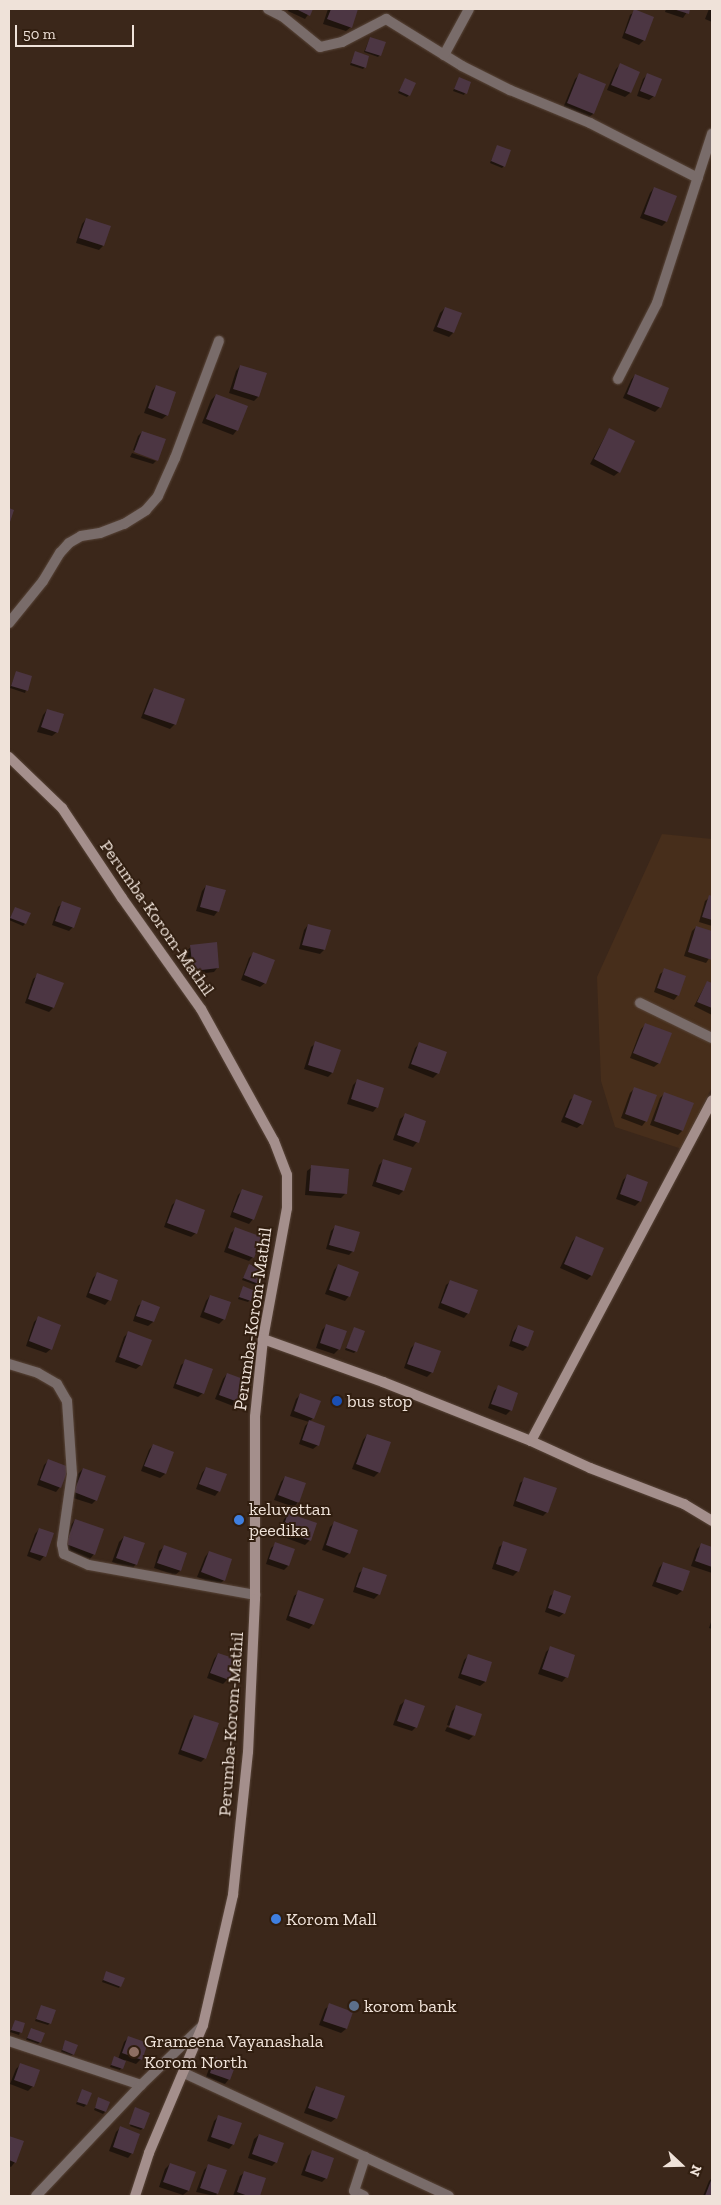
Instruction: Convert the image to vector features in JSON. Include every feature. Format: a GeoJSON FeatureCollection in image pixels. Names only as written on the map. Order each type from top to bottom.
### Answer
{"type":"FeatureCollection","features":[{"type":"Feature","properties":{"kind":"street"},"geometry":{"type":"LineString","coordinates":[[268,9],[282,16],[320,47],[342,42],[386,19],[444,56],[510,90],[590,124],[698,178]]}},
{"type":"Feature","properties":{"kind":"street"},"geometry":{"type":"LineString","coordinates":[[444,56],[469,9]]}},
{"type":"Feature","properties":{"kind":"street"},"geometry":{"type":"LineString","coordinates":[[618,379],[657,303],[712,134]]}},
{"type":"Feature","properties":{"kind":"street"},"geometry":{"type":"LineString","coordinates":[[9,623],[42,582],[60,553],[69,543],[81,536],[100,533],[124,524],[146,510],[158,496],[176,458],[219,341]]}},
{"type":"Feature","properties":{"kind":"street","name":"Perumba-Korom-Mathil"},"geometry":{"type":"LineString","coordinates":[[9,757],[62,808],[122,898],[201,1009],[274,1141],[287,1176],[287,1208],[264,1339],[255,1417],[255,1595],[248,1752],[233,1896],[203,2025],[149,2153],[135,2196]]}},
{"type":"Feature","properties":{"kind":"street"},"geometry":{"type":"LineString","coordinates":[[640,1003],[712,1038]]}},
{"type":"Feature","properties":{"kind":"street"},"geometry":{"type":"LineString","coordinates":[[532,1442],[712,1100]]}},
{"type":"Feature","properties":{"kind":"street"},"geometry":{"type":"LineString","coordinates":[[264,1339],[383,1382],[532,1442],[590,1468],[684,1504],[712,1521]]}},
{"type":"Feature","properties":{"kind":"street"},"geometry":{"type":"LineString","coordinates":[[9,1364],[38,1373],[57,1384],[67,1401],[72,1474],[62,1544],[64,1554],[89,1565],[255,1595]]}},
{"type":"Feature","properties":{"kind":"street"},"geometry":{"type":"LineString","coordinates":[[36,2196],[141,2086],[203,2025]]}},
{"type":"Feature","properties":{"kind":"street"},"geometry":{"type":"LineString","coordinates":[[9,2041],[141,2086]]}},
{"type":"Feature","properties":{"kind":"street"},"geometry":{"type":"LineString","coordinates":[[184,2073],[449,2196]]}},
{"type":"Feature","properties":{"kind":"street"},"geometry":{"type":"LineString","coordinates":[[364,2196],[354,2191],[365,2157]]}},
{"type":"Feature","properties":{"kind":"shaded area"},"geometry":{"type":"Polygon","coordinates":[[[662,834],[712,839],[712,1087],[682,1149],[615,1127],[601,1081],[597,977],[662,834]]]}},
{"type":"Feature","properties":{"kind":"building"},"geometry":{"type":"Polygon","coordinates":[[[296,9],[313,9],[310,16],[296,9]]]}},
{"type":"Feature","properties":{"kind":"building"},"geometry":{"type":"Polygon","coordinates":[[[331,9],[358,9],[352,28],[327,19],[331,9]]]}},
{"type":"Feature","properties":{"kind":"building"},"geometry":{"type":"Polygon","coordinates":[[[634,9],[654,17],[645,41],[625,33],[634,9]]]}},
{"type":"Feature","properties":{"kind":"building"},"geometry":{"type":"Polygon","coordinates":[[[673,9],[690,9],[689,14],[673,9]]]}},
{"type":"Feature","properties":{"kind":"building"},"geometry":{"type":"Polygon","coordinates":[[[370,37],[386,42],[381,56],[365,51],[370,37]]]}},
{"type":"Feature","properties":{"kind":"building"},"geometry":{"type":"Polygon","coordinates":[[[355,51],[369,56],[366,68],[351,63],[355,51]]]}},
{"type":"Feature","properties":{"kind":"building"},"geometry":{"type":"Polygon","coordinates":[[[620,63],[640,72],[631,93],[611,85],[620,63]]]}},
{"type":"Feature","properties":{"kind":"building"},"geometry":{"type":"Polygon","coordinates":[[[579,73],[606,84],[594,114],[567,103],[579,73]]]}},
{"type":"Feature","properties":{"kind":"building"},"geometry":{"type":"Polygon","coordinates":[[[647,73],[662,79],[655,97],[640,91],[647,73]]]}},
{"type":"Feature","properties":{"kind":"building"},"geometry":{"type":"Polygon","coordinates":[[[459,77],[471,82],[467,94],[454,89],[459,77]]]}},
{"type":"Feature","properties":{"kind":"building"},"geometry":{"type":"Polygon","coordinates":[[[405,78],[416,83],[410,96],[399,91],[405,78]]]}},
{"type":"Feature","properties":{"kind":"building"},"geometry":{"type":"Polygon","coordinates":[[[497,145],[511,150],[505,167],[491,161],[497,145]]]}},
{"type":"Feature","properties":{"kind":"building"},"geometry":{"type":"Polygon","coordinates":[[[654,187],[677,196],[667,222],[644,214],[654,187]]]}},
{"type":"Feature","properties":{"kind":"building"},"geometry":{"type":"Polygon","coordinates":[[[86,218],[111,226],[104,246],[79,238],[86,218]]]}},
{"type":"Feature","properties":{"kind":"building"},"geometry":{"type":"Polygon","coordinates":[[[445,307],[462,313],[454,333],[437,327],[445,307]]]}},
{"type":"Feature","properties":{"kind":"building"},"geometry":{"type":"Polygon","coordinates":[[[240,365],[267,373],[259,397],[233,389],[240,365]]]}},
{"type":"Feature","properties":{"kind":"building"},"geometry":{"type":"Polygon","coordinates":[[[635,374],[669,388],[661,408],[627,394],[635,374]]]}},
{"type":"Feature","properties":{"kind":"building"},"geometry":{"type":"Polygon","coordinates":[[[156,385],[176,392],[168,416],[148,408],[156,385]]]}},
{"type":"Feature","properties":{"kind":"building"},"geometry":{"type":"Polygon","coordinates":[[[216,394],[248,406],[238,431],[206,419],[216,394]]]}},
{"type":"Feature","properties":{"kind":"building"},"geometry":{"type":"Polygon","coordinates":[[[609,428],[635,441],[620,473],[594,459],[609,428]]]}},
{"type":"Feature","properties":{"kind":"building"},"geometry":{"type":"Polygon","coordinates":[[[142,431],[166,439],[158,461],[134,452],[142,431]]]}},
{"type":"Feature","properties":{"kind":"building"},"geometry":{"type":"Polygon","coordinates":[[[9,508],[14,510],[9,525],[9,508]]]}},
{"type":"Feature","properties":{"kind":"building"},"geometry":{"type":"Polygon","coordinates":[[[16,671],[32,676],[28,691],[11,686],[16,671]]]}},
{"type":"Feature","properties":{"kind":"building"},"geometry":{"type":"Polygon","coordinates":[[[154,688],[185,699],[176,725],[144,714],[154,688]]]}},
{"type":"Feature","properties":{"kind":"building"},"geometry":{"type":"Polygon","coordinates":[[[47,709],[64,714],[58,733],[41,727],[47,709]]]}},
{"type":"Feature","properties":{"kind":"building"},"geometry":{"type":"Polygon","coordinates":[[[206,885],[226,890],[219,912],[200,907],[206,885]]]}},
{"type":"Feature","properties":{"kind":"building"},"geometry":{"type":"Polygon","coordinates":[[[709,895],[712,896],[712,920],[702,917],[709,895]]]}},
{"type":"Feature","properties":{"kind":"building"},"geometry":{"type":"Polygon","coordinates":[[[62,901],[81,908],[74,928],[55,921],[62,901]]]}},
{"type":"Feature","properties":{"kind":"building"},"geometry":{"type":"Polygon","coordinates":[[[15,907],[31,913],[26,924],[10,918],[15,907]]]}},
{"type":"Feature","properties":{"kind":"building"},"geometry":{"type":"Polygon","coordinates":[[[308,924],[331,930],[325,950],[302,945],[308,924]]]}},
{"type":"Feature","properties":{"kind":"building"},"geometry":{"type":"Polygon","coordinates":[[[696,926],[712,931],[712,960],[688,952],[696,926]]]}},
{"type":"Feature","properties":{"kind":"building"},"geometry":{"type":"Polygon","coordinates":[[[217,942],[219,968],[193,971],[190,945],[217,942]]]}},
{"type":"Feature","properties":{"kind":"building"},"geometry":{"type":"Polygon","coordinates":[[[253,952],[275,960],[266,984],[244,975],[253,952]]]}},
{"type":"Feature","properties":{"kind":"building"},"geometry":{"type":"Polygon","coordinates":[[[664,968],[686,976],[679,996],[657,988],[664,968]]]}},
{"type":"Feature","properties":{"kind":"building"},"geometry":{"type":"Polygon","coordinates":[[[37,973],[64,983],[54,1008],[28,999],[37,973]]]}},
{"type":"Feature","properties":{"kind":"building"},"geometry":{"type":"Polygon","coordinates":[[[707,981],[712,983],[712,1008],[697,1002],[707,981]]]}},
{"type":"Feature","properties":{"kind":"building"},"geometry":{"type":"Polygon","coordinates":[[[645,1023],[672,1033],[660,1064],[633,1053],[645,1023]]]}},
{"type":"Feature","properties":{"kind":"building"},"geometry":{"type":"Polygon","coordinates":[[[315,1041],[341,1050],[333,1073],[308,1065],[315,1041]]]}},
{"type":"Feature","properties":{"kind":"building"},"geometry":{"type":"Polygon","coordinates":[[[419,1042],[447,1052],[439,1074],[411,1064],[419,1042]]]}},
{"type":"Feature","properties":{"kind":"building"},"geometry":{"type":"Polygon","coordinates":[[[357,1079],[384,1088],[378,1108],[351,1099],[357,1079]]]}},
{"type":"Feature","properties":{"kind":"building"},"geometry":{"type":"Polygon","coordinates":[[[634,1087],[657,1095],[647,1122],[625,1114],[634,1087]]]}},
{"type":"Feature","properties":{"kind":"building"},"geometry":{"type":"Polygon","coordinates":[[[664,1092],[694,1103],[683,1131],[654,1121],[664,1092]]]}},
{"type":"Feature","properties":{"kind":"building"},"geometry":{"type":"Polygon","coordinates":[[[574,1094],[592,1101],[583,1125],[565,1117],[574,1094]]]}},
{"type":"Feature","properties":{"kind":"building"},"geometry":{"type":"Polygon","coordinates":[[[405,1113],[426,1121],[419,1143],[397,1135],[405,1113]]]}},
{"type":"Feature","properties":{"kind":"building"},"geometry":{"type":"Polygon","coordinates":[[[383,1159],[412,1168],[404,1191],[376,1182],[383,1159]]]}},
{"type":"Feature","properties":{"kind":"building"},"geometry":{"type":"Polygon","coordinates":[[[311,1165],[349,1169],[347,1194],[309,1191],[311,1165]]]}},
{"type":"Feature","properties":{"kind":"building"},"geometry":{"type":"Polygon","coordinates":[[[627,1174],[648,1182],[641,1202],[620,1194],[627,1174]]]}},
{"type":"Feature","properties":{"kind":"building"},"geometry":{"type":"Polygon","coordinates":[[[242,1189],[263,1196],[254,1220],[233,1212],[242,1189]]]}},
{"type":"Feature","properties":{"kind":"building"},"geometry":{"type":"Polygon","coordinates":[[[176,1199],[205,1210],[197,1234],[167,1223],[176,1199]]]}},
{"type":"Feature","properties":{"kind":"building"},"geometry":{"type":"Polygon","coordinates":[[[335,1225],[360,1232],[354,1252],[329,1245],[335,1225]]]}},
{"type":"Feature","properties":{"kind":"building"},"geometry":{"type":"Polygon","coordinates":[[[235,1227],[262,1237],[254,1258],[228,1248],[235,1227]]]}},
{"type":"Feature","properties":{"kind":"building"},"geometry":{"type":"Polygon","coordinates":[[[576,1236],[604,1248],[592,1276],[564,1264],[576,1236]]]}},
{"type":"Feature","properties":{"kind":"building"},"geometry":{"type":"Polygon","coordinates":[[[249,1264],[264,1270],[259,1284],[243,1278],[249,1264]]]}},
{"type":"Feature","properties":{"kind":"building"},"geometry":{"type":"Polygon","coordinates":[[[338,1264],[359,1272],[350,1297],[329,1290],[338,1264]]]}},
{"type":"Feature","properties":{"kind":"building"},"geometry":{"type":"Polygon","coordinates":[[[97,1272],[118,1280],[111,1301],[89,1293],[97,1272]]]}},
{"type":"Feature","properties":{"kind":"building"},"geometry":{"type":"Polygon","coordinates":[[[450,1280],[478,1290],[469,1314],[441,1303],[450,1280]]]}},
{"type":"Feature","properties":{"kind":"building"},"geometry":{"type":"Polygon","coordinates":[[[243,1286],[255,1291],[251,1301],[239,1297],[243,1286]]]}},
{"type":"Feature","properties":{"kind":"building"},"geometry":{"type":"Polygon","coordinates":[[[210,1295],[231,1302],[225,1320],[204,1312],[210,1295]]]}},
{"type":"Feature","properties":{"kind":"building"},"geometry":{"type":"Polygon","coordinates":[[[142,1300],[160,1307],[154,1322],[136,1316],[142,1300]]]}},
{"type":"Feature","properties":{"kind":"building"},"geometry":{"type":"Polygon","coordinates":[[[38,1316],[61,1325],[52,1350],[29,1341],[38,1316]]]}},
{"type":"Feature","properties":{"kind":"building"},"geometry":{"type":"Polygon","coordinates":[[[326,1324],[347,1331],[340,1350],[320,1343],[326,1324]]]}},
{"type":"Feature","properties":{"kind":"building"},"geometry":{"type":"Polygon","coordinates":[[[518,1325],[534,1331],[528,1347],[512,1341],[518,1325]]]}},
{"type":"Feature","properties":{"kind":"building"},"geometry":{"type":"Polygon","coordinates":[[[354,1327],[365,1331],[357,1352],[346,1348],[354,1327]]]}},
{"type":"Feature","properties":{"kind":"building"},"geometry":{"type":"Polygon","coordinates":[[[128,1331],[152,1340],[142,1366],[119,1357],[128,1331]]]}},
{"type":"Feature","properties":{"kind":"building"},"geometry":{"type":"Polygon","coordinates":[[[415,1342],[441,1351],[433,1373],[407,1364],[415,1342]]]}},
{"type":"Feature","properties":{"kind":"building"},"geometry":{"type":"Polygon","coordinates":[[[185,1359],[213,1369],[204,1394],[176,1384],[185,1359]]]}},
{"type":"Feature","properties":{"kind":"building"},"geometry":{"type":"Polygon","coordinates":[[[227,1373],[246,1380],[238,1402],[219,1395],[227,1373]]]}},
{"type":"Feature","properties":{"kind":"building"},"geometry":{"type":"Polygon","coordinates":[[[498,1385],[518,1393],[512,1411],[491,1404],[498,1385]]]}},
{"type":"Feature","properties":{"kind":"building"},"geometry":{"type":"Polygon","coordinates":[[[300,1393],[321,1401],[314,1419],[294,1411],[300,1393]]]}},
{"type":"Feature","properties":{"kind":"building"},"geometry":{"type":"Polygon","coordinates":[[[309,1420],[325,1426],[319,1446],[302,1440],[309,1420]]]}},
{"type":"Feature","properties":{"kind":"building"},"geometry":{"type":"Polygon","coordinates":[[[367,1434],[391,1442],[380,1473],[356,1464],[367,1434]]]}},
{"type":"Feature","properties":{"kind":"building"},"geometry":{"type":"Polygon","coordinates":[[[153,1444],[174,1452],[166,1474],[144,1466],[153,1444]]]}},
{"type":"Feature","properties":{"kind":"building"},"geometry":{"type":"Polygon","coordinates":[[[48,1459],[69,1467],[61,1488],[40,1480],[48,1459]]]}},
{"type":"Feature","properties":{"kind":"building"},"geometry":{"type":"Polygon","coordinates":[[[206,1467],[227,1474],[220,1492],[199,1484],[206,1467]]]}},
{"type":"Feature","properties":{"kind":"building"},"geometry":{"type":"Polygon","coordinates":[[[83,1468],[106,1476],[97,1501],[74,1492],[83,1468]]]}},
{"type":"Feature","properties":{"kind":"building"},"geometry":{"type":"Polygon","coordinates":[[[285,1476],[306,1483],[299,1503],[278,1495],[285,1476]]]}},
{"type":"Feature","properties":{"kind":"building"},"geometry":{"type":"Polygon","coordinates":[[[524,1477],[557,1488],[548,1513],[516,1501],[524,1477]]]}},
{"type":"Feature","properties":{"kind":"building"},"geometry":{"type":"Polygon","coordinates":[[[288,1513],[317,1523],[311,1541],[282,1531],[288,1513]]]}},
{"type":"Feature","properties":{"kind":"building"},"geometry":{"type":"Polygon","coordinates":[[[75,1519],[104,1529],[95,1555],[66,1544],[75,1519]]]}},
{"type":"Feature","properties":{"kind":"building"},"geometry":{"type":"Polygon","coordinates":[[[334,1521],[358,1530],[350,1554],[326,1545],[334,1521]]]}},
{"type":"Feature","properties":{"kind":"building"},"geometry":{"type":"Polygon","coordinates":[[[39,1528],[54,1533],[46,1557],[30,1552],[39,1528]]]}},
{"type":"Feature","properties":{"kind":"building"},"geometry":{"type":"Polygon","coordinates":[[[124,1536],[145,1543],[137,1565],[116,1558],[124,1536]]]}},
{"type":"Feature","properties":{"kind":"building"},"geometry":{"type":"Polygon","coordinates":[[[503,1541],[527,1549],[519,1572],[496,1564],[503,1541]]]}},
{"type":"Feature","properties":{"kind":"building"},"geometry":{"type":"Polygon","coordinates":[[[275,1542],[295,1549],[289,1566],[269,1559],[275,1542]]]}},
{"type":"Feature","properties":{"kind":"building"},"geometry":{"type":"Polygon","coordinates":[[[701,1543],[712,1547],[712,1567],[695,1561],[701,1543]]]}},
{"type":"Feature","properties":{"kind":"building"},"geometry":{"type":"Polygon","coordinates":[[[164,1545],[187,1553],[181,1571],[157,1563],[164,1545]]]}},
{"type":"Feature","properties":{"kind":"building"},"geometry":{"type":"Polygon","coordinates":[[[209,1551],[232,1559],[225,1581],[201,1572],[209,1551]]]}},
{"type":"Feature","properties":{"kind":"building"},"geometry":{"type":"Polygon","coordinates":[[[663,1562],[690,1571],[683,1591],[656,1582],[663,1562]]]}},
{"type":"Feature","properties":{"kind":"building"},"geometry":{"type":"Polygon","coordinates":[[[363,1567],[387,1575],[380,1595],[356,1587],[363,1567]]]}},
{"type":"Feature","properties":{"kind":"building"},"geometry":{"type":"Polygon","coordinates":[[[298,1590],[324,1599],[314,1625],[289,1616],[298,1590]]]}},
{"type":"Feature","properties":{"kind":"building"},"geometry":{"type":"Polygon","coordinates":[[[554,1590],[571,1596],[565,1614],[548,1608],[554,1590]]]}},
{"type":"Feature","properties":{"kind":"building"},"geometry":{"type":"Polygon","coordinates":[[[550,1646],[575,1655],[568,1678],[542,1669],[550,1646]]]}},
{"type":"Feature","properties":{"kind":"building"},"geometry":{"type":"Polygon","coordinates":[[[218,1653],[236,1659],[229,1680],[210,1673],[218,1653]]]}},
{"type":"Feature","properties":{"kind":"building"},"geometry":{"type":"Polygon","coordinates":[[[468,1654],[492,1662],[486,1682],[461,1674],[468,1654]]]}},
{"type":"Feature","properties":{"kind":"building"},"geometry":{"type":"Polygon","coordinates":[[[405,1699],[425,1706],[417,1728],[397,1721],[405,1699]]]}},
{"type":"Feature","properties":{"kind":"building"},"geometry":{"type":"Polygon","coordinates":[[[456,1705],[482,1714],[475,1736],[449,1727],[456,1705]]]}},
{"type":"Feature","properties":{"kind":"building"},"geometry":{"type":"Polygon","coordinates":[[[194,1715],[219,1723],[206,1759],[181,1750],[194,1715]]]}},
{"type":"Feature","properties":{"kind":"building"},"geometry":{"type":"Polygon","coordinates":[[[106,1971],[125,1978],[121,1987],[103,1980],[106,1971]]]}},
{"type":"Feature","properties":{"kind":"building"},"geometry":{"type":"Polygon","coordinates":[[[329,2003],[353,2012],[347,2029],[323,2021],[329,2003]]]}},
{"type":"Feature","properties":{"kind":"building"},"geometry":{"type":"Polygon","coordinates":[[[41,2005],[56,2010],[51,2024],[36,2019],[41,2005]]]}},
{"type":"Feature","properties":{"kind":"building"},"geometry":{"type":"Polygon","coordinates":[[[15,2020],[25,2023],[22,2033],[11,2030],[15,2020]]]}},
{"type":"Feature","properties":{"kind":"building"},"geometry":{"type":"Polygon","coordinates":[[[31,2028],[45,2033],[41,2043],[27,2038],[31,2028]]]}},
{"type":"Feature","properties":{"kind":"building"},"geometry":{"type":"Polygon","coordinates":[[[128,2036],[148,2043],[142,2060],[122,2053],[128,2036]]]}},
{"type":"Feature","properties":{"kind":"building"},"geometry":{"type":"Polygon","coordinates":[[[65,2040],[78,2045],[74,2055],[62,2050],[65,2040]]]}},
{"type":"Feature","properties":{"kind":"building"},"geometry":{"type":"Polygon","coordinates":[[[114,2056],[126,2061],[123,2069],[111,2065],[114,2056]]]}},
{"type":"Feature","properties":{"kind":"building"},"geometry":{"type":"Polygon","coordinates":[[[215,2057],[236,2064],[230,2080],[210,2073],[215,2057]]]}},
{"type":"Feature","properties":{"kind":"building"},"geometry":{"type":"Polygon","coordinates":[[[20,2063],[40,2070],[34,2087],[14,2080],[20,2063]]]}},
{"type":"Feature","properties":{"kind":"building"},"geometry":{"type":"Polygon","coordinates":[[[316,2086],[345,2096],[337,2119],[308,2108],[316,2086]]]}},
{"type":"Feature","properties":{"kind":"building"},"geometry":{"type":"Polygon","coordinates":[[[82,2089],[92,2093],[87,2105],[77,2102],[82,2089]]]}},
{"type":"Feature","properties":{"kind":"building"},"geometry":{"type":"Polygon","coordinates":[[[98,2097],[110,2102],[106,2112],[95,2108],[98,2097]]]}},
{"type":"Feature","properties":{"kind":"building"},"geometry":{"type":"Polygon","coordinates":[[[135,2107],[150,2113],[144,2129],[129,2124],[135,2107]]]}},
{"type":"Feature","properties":{"kind":"building"},"geometry":{"type":"Polygon","coordinates":[[[218,2115],[242,2123],[234,2145],[211,2137],[218,2115]]]}},
{"type":"Feature","properties":{"kind":"building"},"geometry":{"type":"Polygon","coordinates":[[[120,2126],[140,2134],[133,2154],[113,2147],[120,2126]]]}},
{"type":"Feature","properties":{"kind":"building"},"geometry":{"type":"Polygon","coordinates":[[[259,2134],[284,2143],[277,2163],[252,2154],[259,2134]]]}},
{"type":"Feature","properties":{"kind":"building"},"geometry":{"type":"Polygon","coordinates":[[[9,2136],[24,2141],[16,2163],[9,2160],[9,2136]]]}},
{"type":"Feature","properties":{"kind":"building"},"geometry":{"type":"Polygon","coordinates":[[[312,2150],[334,2158],[327,2179],[305,2171],[312,2150]]]}},
{"type":"Feature","properties":{"kind":"building"},"geometry":{"type":"Polygon","coordinates":[[[170,2163],[196,2172],[189,2191],[163,2182],[170,2163]]]}},
{"type":"Feature","properties":{"kind":"building"},"geometry":{"type":"Polygon","coordinates":[[[208,2164],[227,2170],[218,2194],[200,2188],[208,2164]]]}},
{"type":"Feature","properties":{"kind":"building"},"geometry":{"type":"Polygon","coordinates":[[[244,2171],[266,2178],[260,2196],[248,2196],[237,2192],[244,2171]]]}},
{"type":"Feature","properties":{"kind":"building"},"geometry":{"type":"Polygon","coordinates":[[[712,2178],[712,2196],[705,2196],[712,2178]]]}},
{"type":"Feature","properties":{"kind":"place","name":"bus stop"},"geometry":{"type":"Point","coordinates":[337,1401]}},
{"type":"Feature","properties":{"kind":"place","name":"keluvettan peedika"},"geometry":{"type":"Point","coordinates":[239,1520]}},
{"type":"Feature","properties":{"kind":"place","name":"Korom Mall"},"geometry":{"type":"Point","coordinates":[276,1919]}},
{"type":"Feature","properties":{"kind":"place","name":"korom bank"},"geometry":{"type":"Point","coordinates":[354,2006]}},
{"type":"Feature","properties":{"kind":"place","name":"Grameena Vayanashala Korom North"},"geometry":{"type":"Point","coordinates":[134,2052]}}]}
